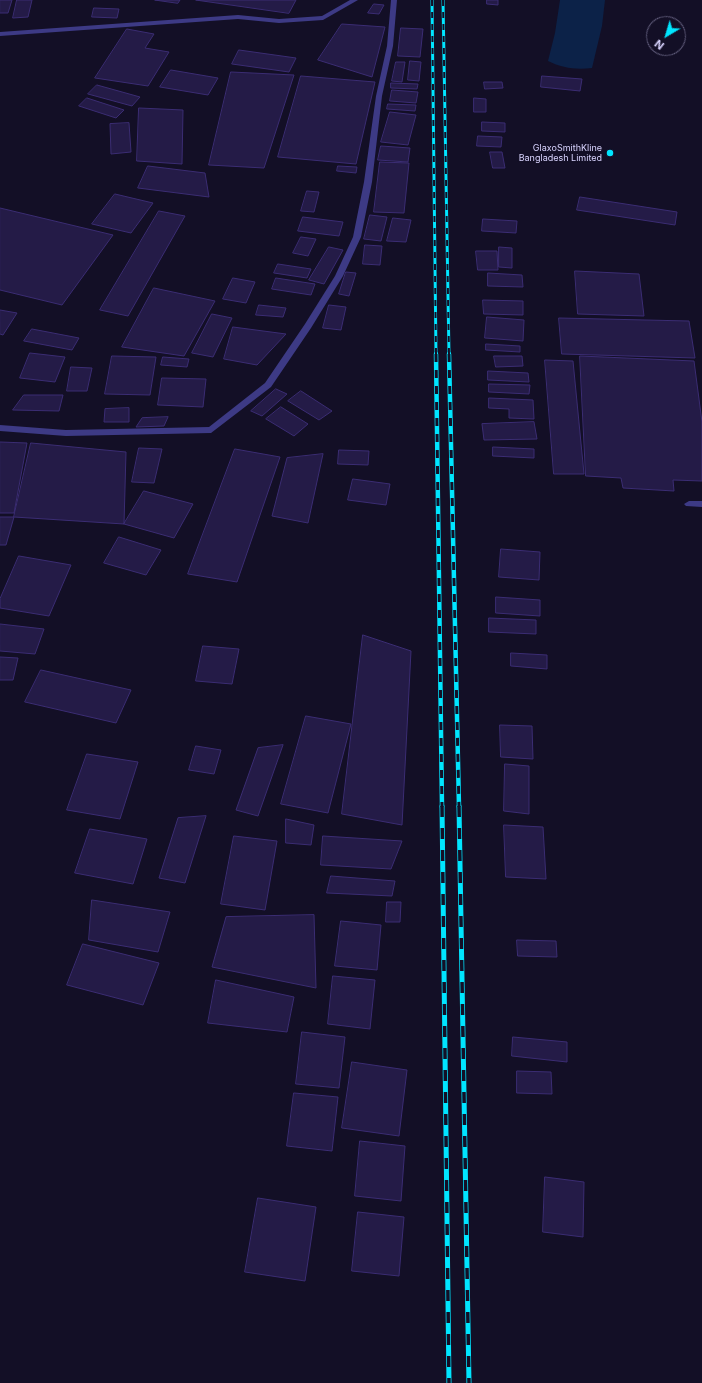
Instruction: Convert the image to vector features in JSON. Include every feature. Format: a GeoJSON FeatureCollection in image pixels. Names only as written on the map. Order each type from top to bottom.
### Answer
{"type":"FeatureCollection","features":[{"type":"Feature","properties":{"kind":"street"},"geometry":{"type":"LineString","coordinates":[[0,34],[238,17],[279,21],[323,18],[355,0]]}},
{"type":"Feature","properties":{"kind":"street"},"geometry":{"type":"LineString","coordinates":[[0,428],[66,433],[211,430],[268,385],[308,326],[339,276],[357,237],[368,182],[379,96],[390,46],[394,0]]}},
{"type":"Feature","properties":{"kind":"street"},"geometry":{"type":"LineString","coordinates":[[688,504],[702,504]]}},
{"type":"Feature","properties":{"kind":"water"},"geometry":{"type":"Polygon","coordinates":[[[560,0],[605,0],[602,26],[592,68],[569,68],[548,61],[555,33],[560,0]]]}},
{"type":"Feature","properties":{"kind":"building"},"geometry":{"type":"Polygon","coordinates":[[[0,0],[12,0],[8,13],[0,13],[0,0]]]}},
{"type":"Feature","properties":{"kind":"building"},"geometry":{"type":"Polygon","coordinates":[[[17,0],[32,0],[28,17],[13,18],[17,0]]]}},
{"type":"Feature","properties":{"kind":"building"},"geometry":{"type":"Polygon","coordinates":[[[155,0],[180,0],[178,3],[155,0]]]}},
{"type":"Feature","properties":{"kind":"building"},"geometry":{"type":"Polygon","coordinates":[[[196,0],[296,0],[289,13],[196,0]]]}},
{"type":"Feature","properties":{"kind":"building"},"geometry":{"type":"Polygon","coordinates":[[[487,0],[498,0],[498,5],[487,4],[487,0]]]}},
{"type":"Feature","properties":{"kind":"building"},"geometry":{"type":"Polygon","coordinates":[[[374,4],[384,5],[379,14],[368,13],[374,4]]]}},
{"type":"Feature","properties":{"kind":"building"},"geometry":{"type":"Polygon","coordinates":[[[94,8],[119,9],[117,18],[92,17],[94,8]]]}},
{"type":"Feature","properties":{"kind":"building"},"geometry":{"type":"Polygon","coordinates":[[[342,24],[385,27],[372,77],[318,60],[342,24]]]}},
{"type":"Feature","properties":{"kind":"building"},"geometry":{"type":"Polygon","coordinates":[[[401,28],[423,29],[420,57],[398,56],[401,28]]]}},
{"type":"Feature","properties":{"kind":"building"},"geometry":{"type":"Polygon","coordinates":[[[127,29],[154,34],[145,48],[169,52],[148,86],[95,78],[127,29]]]}},
{"type":"Feature","properties":{"kind":"building"},"geometry":{"type":"Polygon","coordinates":[[[239,50],[296,58],[289,72],[232,64],[239,50]]]}},
{"type":"Feature","properties":{"kind":"building"},"geometry":{"type":"Polygon","coordinates":[[[410,61],[421,62],[419,81],[408,80],[410,61]]]}},
{"type":"Feature","properties":{"kind":"building"},"geometry":{"type":"Polygon","coordinates":[[[396,62],[405,62],[402,82],[392,81],[396,62]]]}},
{"type":"Feature","properties":{"kind":"building"},"geometry":{"type":"Polygon","coordinates":[[[171,70],[218,78],[208,95],[160,87],[171,70]]]}},
{"type":"Feature","properties":{"kind":"building"},"geometry":{"type":"Polygon","coordinates":[[[231,72],[294,75],[264,168],[209,165],[231,72]]]}},
{"type":"Feature","properties":{"kind":"building"},"geometry":{"type":"Polygon","coordinates":[[[301,76],[375,82],[356,164],[278,157],[301,76]]]}},
{"type":"Feature","properties":{"kind":"building"},"geometry":{"type":"Polygon","coordinates":[[[542,76],[582,79],[580,91],[541,87],[542,76]]]}},
{"type":"Feature","properties":{"kind":"building"},"geometry":{"type":"Polygon","coordinates":[[[484,82],[502,82],[503,88],[485,89],[484,82]]]}},
{"type":"Feature","properties":{"kind":"building"},"geometry":{"type":"Polygon","coordinates":[[[391,83],[418,84],[417,89],[391,88],[391,83]]]}},
{"type":"Feature","properties":{"kind":"building"},"geometry":{"type":"Polygon","coordinates":[[[97,85],[140,97],[132,106],[88,94],[97,85]]]}},
{"type":"Feature","properties":{"kind":"building"},"geometry":{"type":"Polygon","coordinates":[[[392,90],[418,92],[416,103],[390,101],[392,90]]]}},
{"type":"Feature","properties":{"kind":"building"},"geometry":{"type":"Polygon","coordinates":[[[87,98],[124,110],[116,118],[79,106],[87,98]]]}},
{"type":"Feature","properties":{"kind":"building"},"geometry":{"type":"Polygon","coordinates":[[[474,98],[486,99],[486,112],[474,112],[474,98]]]}},
{"type":"Feature","properties":{"kind":"building"},"geometry":{"type":"Polygon","coordinates":[[[388,104],[416,105],[415,111],[387,109],[388,104]]]}},
{"type":"Feature","properties":{"kind":"building"},"geometry":{"type":"Polygon","coordinates":[[[139,108],[183,110],[182,164],[137,161],[139,108]]]}},
{"type":"Feature","properties":{"kind":"building"},"geometry":{"type":"Polygon","coordinates":[[[390,112],[416,115],[408,145],[381,142],[390,112]]]}},
{"type":"Feature","properties":{"kind":"building"},"geometry":{"type":"Polygon","coordinates":[[[482,122],[505,123],[505,132],[482,131],[482,122]]]}},
{"type":"Feature","properties":{"kind":"building"},"geometry":{"type":"Polygon","coordinates":[[[129,123],[131,152],[111,154],[110,124],[129,123]]]}},
{"type":"Feature","properties":{"kind":"building"},"geometry":{"type":"Polygon","coordinates":[[[478,136],[502,137],[501,147],[477,146],[478,136]]]}},
{"type":"Feature","properties":{"kind":"building"},"geometry":{"type":"Polygon","coordinates":[[[381,146],[410,148],[408,162],[378,160],[381,146]]]}},
{"type":"Feature","properties":{"kind":"building"},"geometry":{"type":"Polygon","coordinates":[[[490,152],[502,152],[505,168],[493,168],[490,152]]]}},
{"type":"Feature","properties":{"kind":"building"},"geometry":{"type":"Polygon","coordinates":[[[380,162],[409,163],[404,213],[374,212],[380,162]]]}},
{"type":"Feature","properties":{"kind":"building"},"geometry":{"type":"Polygon","coordinates":[[[148,166],[205,173],[209,197],[138,188],[148,166]]]}},
{"type":"Feature","properties":{"kind":"building"},"geometry":{"type":"Polygon","coordinates":[[[338,166],[357,167],[356,173],[337,171],[338,166]]]}},
{"type":"Feature","properties":{"kind":"building"},"geometry":{"type":"Polygon","coordinates":[[[307,191],[319,192],[314,212],[301,211],[307,191]]]}},
{"type":"Feature","properties":{"kind":"building"},"geometry":{"type":"Polygon","coordinates":[[[115,194],[153,203],[131,233],[92,224],[115,194]]]}},
{"type":"Feature","properties":{"kind":"building"},"geometry":{"type":"Polygon","coordinates":[[[580,197],[677,212],[675,225],[577,210],[580,197]]]}},
{"type":"Feature","properties":{"kind":"building"},"geometry":{"type":"Polygon","coordinates":[[[0,208],[113,235],[62,305],[0,290],[0,208]]]}},
{"type":"Feature","properties":{"kind":"building"},"geometry":{"type":"Polygon","coordinates":[[[159,211],[185,216],[128,316],[100,310],[159,211]]]}},
{"type":"Feature","properties":{"kind":"building"},"geometry":{"type":"Polygon","coordinates":[[[370,215],[387,217],[381,241],[364,239],[370,215]]]}},
{"type":"Feature","properties":{"kind":"building"},"geometry":{"type":"Polygon","coordinates":[[[303,217],[343,222],[339,236],[298,231],[303,217]]]}},
{"type":"Feature","properties":{"kind":"building"},"geometry":{"type":"Polygon","coordinates":[[[393,218],[411,220],[406,242],[387,241],[393,218]]]}},
{"type":"Feature","properties":{"kind":"building"},"geometry":{"type":"Polygon","coordinates":[[[483,219],[517,221],[516,233],[482,231],[483,219]]]}},
{"type":"Feature","properties":{"kind":"building"},"geometry":{"type":"Polygon","coordinates":[[[301,237],[316,239],[308,256],[293,253],[301,237]]]}},
{"type":"Feature","properties":{"kind":"building"},"geometry":{"type":"Polygon","coordinates":[[[365,245],[382,246],[380,265],[363,264],[365,245]]]}},
{"type":"Feature","properties":{"kind":"building"},"geometry":{"type":"Polygon","coordinates":[[[329,247],[343,250],[324,284],[309,280],[329,247]]]}},
{"type":"Feature","properties":{"kind":"building"},"geometry":{"type":"Polygon","coordinates":[[[499,247],[512,248],[512,268],[499,267],[499,247]]]}},
{"type":"Feature","properties":{"kind":"building"},"geometry":{"type":"Polygon","coordinates":[[[476,251],[497,251],[498,270],[478,270],[476,251]]]}},
{"type":"Feature","properties":{"kind":"building"},"geometry":{"type":"Polygon","coordinates":[[[278,264],[311,269],[307,278],[274,273],[278,264]]]}},
{"type":"Feature","properties":{"kind":"building"},"geometry":{"type":"Polygon","coordinates":[[[575,271],[639,274],[644,316],[578,314],[575,271]]]}},
{"type":"Feature","properties":{"kind":"building"},"geometry":{"type":"Polygon","coordinates":[[[346,272],[356,273],[349,296],[339,294],[346,272]]]}},
{"type":"Feature","properties":{"kind":"building"},"geometry":{"type":"Polygon","coordinates":[[[488,273],[522,275],[523,287],[488,286],[488,273]]]}},
{"type":"Feature","properties":{"kind":"building"},"geometry":{"type":"Polygon","coordinates":[[[233,278],[255,282],[246,303],[223,299],[233,278]]]}},
{"type":"Feature","properties":{"kind":"building"},"geometry":{"type":"Polygon","coordinates":[[[276,278],[315,284],[311,295],[272,289],[276,278]]]}},
{"type":"Feature","properties":{"kind":"building"},"geometry":{"type":"Polygon","coordinates":[[[154,288],[215,301],[184,356],[122,347],[154,288]]]}},
{"type":"Feature","properties":{"kind":"building"},"geometry":{"type":"Polygon","coordinates":[[[483,300],[523,301],[523,315],[484,314],[483,300]]]}},
{"type":"Feature","properties":{"kind":"building"},"geometry":{"type":"Polygon","coordinates":[[[259,305],[286,308],[283,317],[256,315],[259,305]]]}},
{"type":"Feature","properties":{"kind":"building"},"geometry":{"type":"Polygon","coordinates":[[[329,305],[346,307],[341,330],[323,328],[329,305]]]}},
{"type":"Feature","properties":{"kind":"building"},"geometry":{"type":"Polygon","coordinates":[[[0,310],[17,313],[3,335],[0,334],[0,310]]]}},
{"type":"Feature","properties":{"kind":"building"},"geometry":{"type":"Polygon","coordinates":[[[212,314],[232,318],[213,357],[192,353],[212,314]]]}},
{"type":"Feature","properties":{"kind":"building"},"geometry":{"type":"Polygon","coordinates":[[[487,317],[524,320],[523,341],[485,338],[487,317]]]}},
{"type":"Feature","properties":{"kind":"building"},"geometry":{"type":"Polygon","coordinates":[[[559,318],[689,321],[695,358],[562,354],[559,318]]]}},
{"type":"Feature","properties":{"kind":"building"},"geometry":{"type":"Polygon","coordinates":[[[233,327],[286,334],[257,365],[224,359],[233,327]]]}},
{"type":"Feature","properties":{"kind":"building"},"geometry":{"type":"Polygon","coordinates":[[[32,329],[79,338],[72,350],[24,341],[32,329]]]}},
{"type":"Feature","properties":{"kind":"building"},"geometry":{"type":"Polygon","coordinates":[[[486,344],[520,346],[520,352],[486,350],[486,344]]]}},
{"type":"Feature","properties":{"kind":"building"},"geometry":{"type":"Polygon","coordinates":[[[30,353],[65,357],[55,382],[20,378],[30,353]]]}},
{"type":"Feature","properties":{"kind":"building"},"geometry":{"type":"Polygon","coordinates":[[[112,356],[156,357],[150,395],[105,394],[112,356]]]}},
{"type":"Feature","properties":{"kind":"building"},"geometry":{"type":"Polygon","coordinates":[[[494,356],[522,356],[523,366],[496,367],[494,356]]]}},
{"type":"Feature","properties":{"kind":"building"},"geometry":{"type":"Polygon","coordinates":[[[580,356],[694,361],[702,422],[702,481],[673,480],[674,491],[623,488],[621,478],[586,476],[580,356]]]}},
{"type":"Feature","properties":{"kind":"building"},"geometry":{"type":"Polygon","coordinates":[[[163,357],[189,359],[187,367],[161,365],[163,357]]]}},
{"type":"Feature","properties":{"kind":"building"},"geometry":{"type":"Polygon","coordinates":[[[545,360],[573,361],[584,474],[554,474],[545,360]]]}},
{"type":"Feature","properties":{"kind":"building"},"geometry":{"type":"Polygon","coordinates":[[[71,367],[92,368],[87,391],[67,391],[71,367]]]}},
{"type":"Feature","properties":{"kind":"building"},"geometry":{"type":"Polygon","coordinates":[[[488,371],[528,373],[529,382],[488,380],[488,371]]]}},
{"type":"Feature","properties":{"kind":"building"},"geometry":{"type":"Polygon","coordinates":[[[162,378],[206,379],[203,407],[158,405],[162,378]]]}},
{"type":"Feature","properties":{"kind":"building"},"geometry":{"type":"Polygon","coordinates":[[[489,384],[530,385],[529,394],[489,392],[489,384]]]}},
{"type":"Feature","properties":{"kind":"building"},"geometry":{"type":"Polygon","coordinates":[[[276,389],[287,394],[262,416],[251,411],[276,389]]]}},
{"type":"Feature","properties":{"kind":"building"},"geometry":{"type":"Polygon","coordinates":[[[301,391],[332,411],[319,420],[288,401],[301,391]]]}},
{"type":"Feature","properties":{"kind":"building"},"geometry":{"type":"Polygon","coordinates":[[[24,395],[63,395],[59,411],[13,410],[24,395]]]}},
{"type":"Feature","properties":{"kind":"building"},"geometry":{"type":"Polygon","coordinates":[[[489,398],[533,400],[534,419],[509,418],[509,409],[489,408],[489,398]]]}},
{"type":"Feature","properties":{"kind":"building"},"geometry":{"type":"Polygon","coordinates":[[[281,407],[308,424],[294,436],[266,419],[281,407]]]}},
{"type":"Feature","properties":{"kind":"building"},"geometry":{"type":"Polygon","coordinates":[[[129,408],[129,422],[104,422],[105,409],[129,408]]]}},
{"type":"Feature","properties":{"kind":"building"},"geometry":{"type":"Polygon","coordinates":[[[168,417],[164,426],[136,427],[142,418],[168,417]]]}},
{"type":"Feature","properties":{"kind":"building"},"geometry":{"type":"Polygon","coordinates":[[[534,422],[537,439],[484,440],[482,424],[534,422]]]}},
{"type":"Feature","properties":{"kind":"building"},"geometry":{"type":"Polygon","coordinates":[[[0,442],[27,443],[14,513],[0,513],[0,442]]]}},
{"type":"Feature","properties":{"kind":"building"},"geometry":{"type":"Polygon","coordinates":[[[31,443],[126,452],[124,524],[14,517],[31,443]]]}},
{"type":"Feature","properties":{"kind":"building"},"geometry":{"type":"Polygon","coordinates":[[[493,447],[534,449],[534,458],[493,456],[493,447]]]}},
{"type":"Feature","properties":{"kind":"building"},"geometry":{"type":"Polygon","coordinates":[[[139,448],[162,449],[154,483],[132,482],[139,448]]]}},
{"type":"Feature","properties":{"kind":"building"},"geometry":{"type":"Polygon","coordinates":[[[235,449],[280,457],[237,582],[188,574],[235,449]]]}},
{"type":"Feature","properties":{"kind":"building"},"geometry":{"type":"Polygon","coordinates":[[[339,450],[369,451],[368,465],[338,464],[339,450]]]}},
{"type":"Feature","properties":{"kind":"building"},"geometry":{"type":"Polygon","coordinates":[[[323,454],[308,523],[272,516],[287,458],[323,454]]]}},
{"type":"Feature","properties":{"kind":"building"},"geometry":{"type":"Polygon","coordinates":[[[353,479],[390,484],[386,505],[348,500],[353,479]]]}},
{"type":"Feature","properties":{"kind":"building"},"geometry":{"type":"Polygon","coordinates":[[[144,491],[193,504],[174,538],[124,524],[144,491]]]}},
{"type":"Feature","properties":{"kind":"building"},"geometry":{"type":"Polygon","coordinates":[[[0,517],[14,517],[6,545],[0,545],[0,517]]]}},
{"type":"Feature","properties":{"kind":"building"},"geometry":{"type":"Polygon","coordinates":[[[119,537],[161,550],[146,575],[104,563],[119,537]]]}},
{"type":"Feature","properties":{"kind":"building"},"geometry":{"type":"Polygon","coordinates":[[[501,549],[540,552],[539,580],[499,577],[501,549]]]}},
{"type":"Feature","properties":{"kind":"building"},"geometry":{"type":"Polygon","coordinates":[[[19,556],[71,565],[49,616],[0,608],[0,599],[19,556]]]}},
{"type":"Feature","properties":{"kind":"building"},"geometry":{"type":"Polygon","coordinates":[[[496,597],[540,600],[540,616],[496,613],[496,597]]]}},
{"type":"Feature","properties":{"kind":"building"},"geometry":{"type":"Polygon","coordinates":[[[489,618],[536,620],[536,634],[489,632],[489,618]]]}},
{"type":"Feature","properties":{"kind":"building"},"geometry":{"type":"Polygon","coordinates":[[[0,624],[44,629],[35,654],[0,651],[0,624]]]}},
{"type":"Feature","properties":{"kind":"building"},"geometry":{"type":"Polygon","coordinates":[[[363,635],[411,651],[402,825],[342,814],[363,635]]]}},
{"type":"Feature","properties":{"kind":"building"},"geometry":{"type":"Polygon","coordinates":[[[203,646],[239,649],[232,684],[196,681],[203,646]]]}},
{"type":"Feature","properties":{"kind":"building"},"geometry":{"type":"Polygon","coordinates":[[[511,653],[547,655],[547,669],[511,666],[511,653]]]}},
{"type":"Feature","properties":{"kind":"building"},"geometry":{"type":"Polygon","coordinates":[[[0,657],[18,658],[13,680],[0,680],[0,657]]]}},
{"type":"Feature","properties":{"kind":"building"},"geometry":{"type":"Polygon","coordinates":[[[41,670],[131,690],[116,723],[25,702],[41,670]]]}},
{"type":"Feature","properties":{"kind":"building"},"geometry":{"type":"Polygon","coordinates":[[[306,716],[351,724],[328,813],[281,804],[306,716]]]}},
{"type":"Feature","properties":{"kind":"building"},"geometry":{"type":"Polygon","coordinates":[[[500,725],[532,726],[533,759],[501,757],[500,725]]]}},
{"type":"Feature","properties":{"kind":"building"},"geometry":{"type":"Polygon","coordinates":[[[283,745],[258,816],[236,810],[258,748],[283,745]]]}},
{"type":"Feature","properties":{"kind":"building"},"geometry":{"type":"Polygon","coordinates":[[[196,746],[221,750],[214,774],[189,770],[196,746]]]}},
{"type":"Feature","properties":{"kind":"building"},"geometry":{"type":"Polygon","coordinates":[[[87,754],[138,762],[120,819],[67,810],[87,754]]]}},
{"type":"Feature","properties":{"kind":"building"},"geometry":{"type":"Polygon","coordinates":[[[505,764],[529,766],[529,814],[504,811],[505,764]]]}},
{"type":"Feature","properties":{"kind":"building"},"geometry":{"type":"Polygon","coordinates":[[[206,816],[185,883],[159,878],[178,818],[206,816]]]}},
{"type":"Feature","properties":{"kind":"building"},"geometry":{"type":"Polygon","coordinates":[[[286,819],[314,825],[311,845],[286,843],[286,819]]]}},
{"type":"Feature","properties":{"kind":"building"},"geometry":{"type":"Polygon","coordinates":[[[504,825],[543,827],[546,879],[506,877],[504,825]]]}},
{"type":"Feature","properties":{"kind":"building"},"geometry":{"type":"Polygon","coordinates":[[[90,829],[147,839],[133,884],[75,873],[90,829]]]}},
{"type":"Feature","properties":{"kind":"building"},"geometry":{"type":"Polygon","coordinates":[[[234,836],[277,841],[265,910],[221,904],[234,836]]]}},
{"type":"Feature","properties":{"kind":"building"},"geometry":{"type":"Polygon","coordinates":[[[323,836],[402,841],[391,869],[321,865],[323,836]]]}},
{"type":"Feature","properties":{"kind":"building"},"geometry":{"type":"Polygon","coordinates":[[[331,876],[395,881],[392,896],[327,893],[331,876]]]}},
{"type":"Feature","properties":{"kind":"building"},"geometry":{"type":"Polygon","coordinates":[[[92,900],[170,912],[158,952],[89,940],[92,900]]]}},
{"type":"Feature","properties":{"kind":"building"},"geometry":{"type":"Polygon","coordinates":[[[387,902],[401,902],[400,922],[386,922],[387,902]]]}},
{"type":"Feature","properties":{"kind":"building"},"geometry":{"type":"Polygon","coordinates":[[[314,915],[316,988],[212,967],[226,917],[314,915]]]}},
{"type":"Feature","properties":{"kind":"building"},"geometry":{"type":"Polygon","coordinates":[[[341,921],[381,925],[377,970],[335,966],[341,921]]]}},
{"type":"Feature","properties":{"kind":"building"},"geometry":{"type":"Polygon","coordinates":[[[517,940],[556,941],[557,957],[518,956],[517,940]]]}},
{"type":"Feature","properties":{"kind":"building"},"geometry":{"type":"Polygon","coordinates":[[[83,944],[159,963],[143,1005],[67,985],[83,944]]]}},
{"type":"Feature","properties":{"kind":"building"},"geometry":{"type":"Polygon","coordinates":[[[333,976],[375,980],[370,1029],[328,1024],[333,976]]]}},
{"type":"Feature","properties":{"kind":"building"},"geometry":{"type":"Polygon","coordinates":[[[216,980],[294,997],[287,1032],[208,1023],[216,980]]]}},
{"type":"Feature","properties":{"kind":"building"},"geometry":{"type":"Polygon","coordinates":[[[302,1032],[345,1037],[339,1088],[296,1084],[302,1032]]]}},
{"type":"Feature","properties":{"kind":"building"},"geometry":{"type":"Polygon","coordinates":[[[513,1037],[567,1042],[567,1062],[512,1056],[513,1037]]]}},
{"type":"Feature","properties":{"kind":"building"},"geometry":{"type":"Polygon","coordinates":[[[352,1062],[407,1070],[399,1136],[342,1128],[352,1062]]]}},
{"type":"Feature","properties":{"kind":"building"},"geometry":{"type":"Polygon","coordinates":[[[517,1071],[551,1072],[552,1094],[517,1093],[517,1071]]]}},
{"type":"Feature","properties":{"kind":"building"},"geometry":{"type":"Polygon","coordinates":[[[294,1093],[338,1097],[332,1151],[287,1146],[294,1093]]]}},
{"type":"Feature","properties":{"kind":"building"},"geometry":{"type":"Polygon","coordinates":[[[360,1141],[405,1146],[401,1201],[355,1196],[360,1141]]]}},
{"type":"Feature","properties":{"kind":"building"},"geometry":{"type":"Polygon","coordinates":[[[545,1177],[584,1182],[583,1237],[543,1232],[545,1177]]]}},
{"type":"Feature","properties":{"kind":"building"},"geometry":{"type":"Polygon","coordinates":[[[258,1198],[316,1207],[305,1281],[245,1272],[258,1198]]]}},
{"type":"Feature","properties":{"kind":"building"},"geometry":{"type":"Polygon","coordinates":[[[358,1212],[404,1217],[399,1276],[352,1271],[358,1212]]]}},
{"type":"Feature","properties":{"kind":"railway"},"geometry":{"type":"LineString","coordinates":[[432,0],[436,355]]}},
{"type":"Feature","properties":{"kind":"railway"},"geometry":{"type":"LineString","coordinates":[[443,0],[449,355]]}},
{"type":"Feature","properties":{"kind":"railway"},"geometry":{"type":"LineString","coordinates":[[436,354],[442,807]]}},
{"type":"Feature","properties":{"kind":"railway"},"geometry":{"type":"LineString","coordinates":[[449,354],[459,807]]}},
{"type":"Feature","properties":{"kind":"railway"},"geometry":{"type":"LineString","coordinates":[[442,806],[449,1383]]}},
{"type":"Feature","properties":{"kind":"railway"},"geometry":{"type":"LineString","coordinates":[[459,806],[469,1383]]}},
{"type":"Feature","properties":{"kind":"place","name":"GlaxoSmithKline Bangladesh Limited"},"geometry":{"type":"Point","coordinates":[610,153]}}]}
